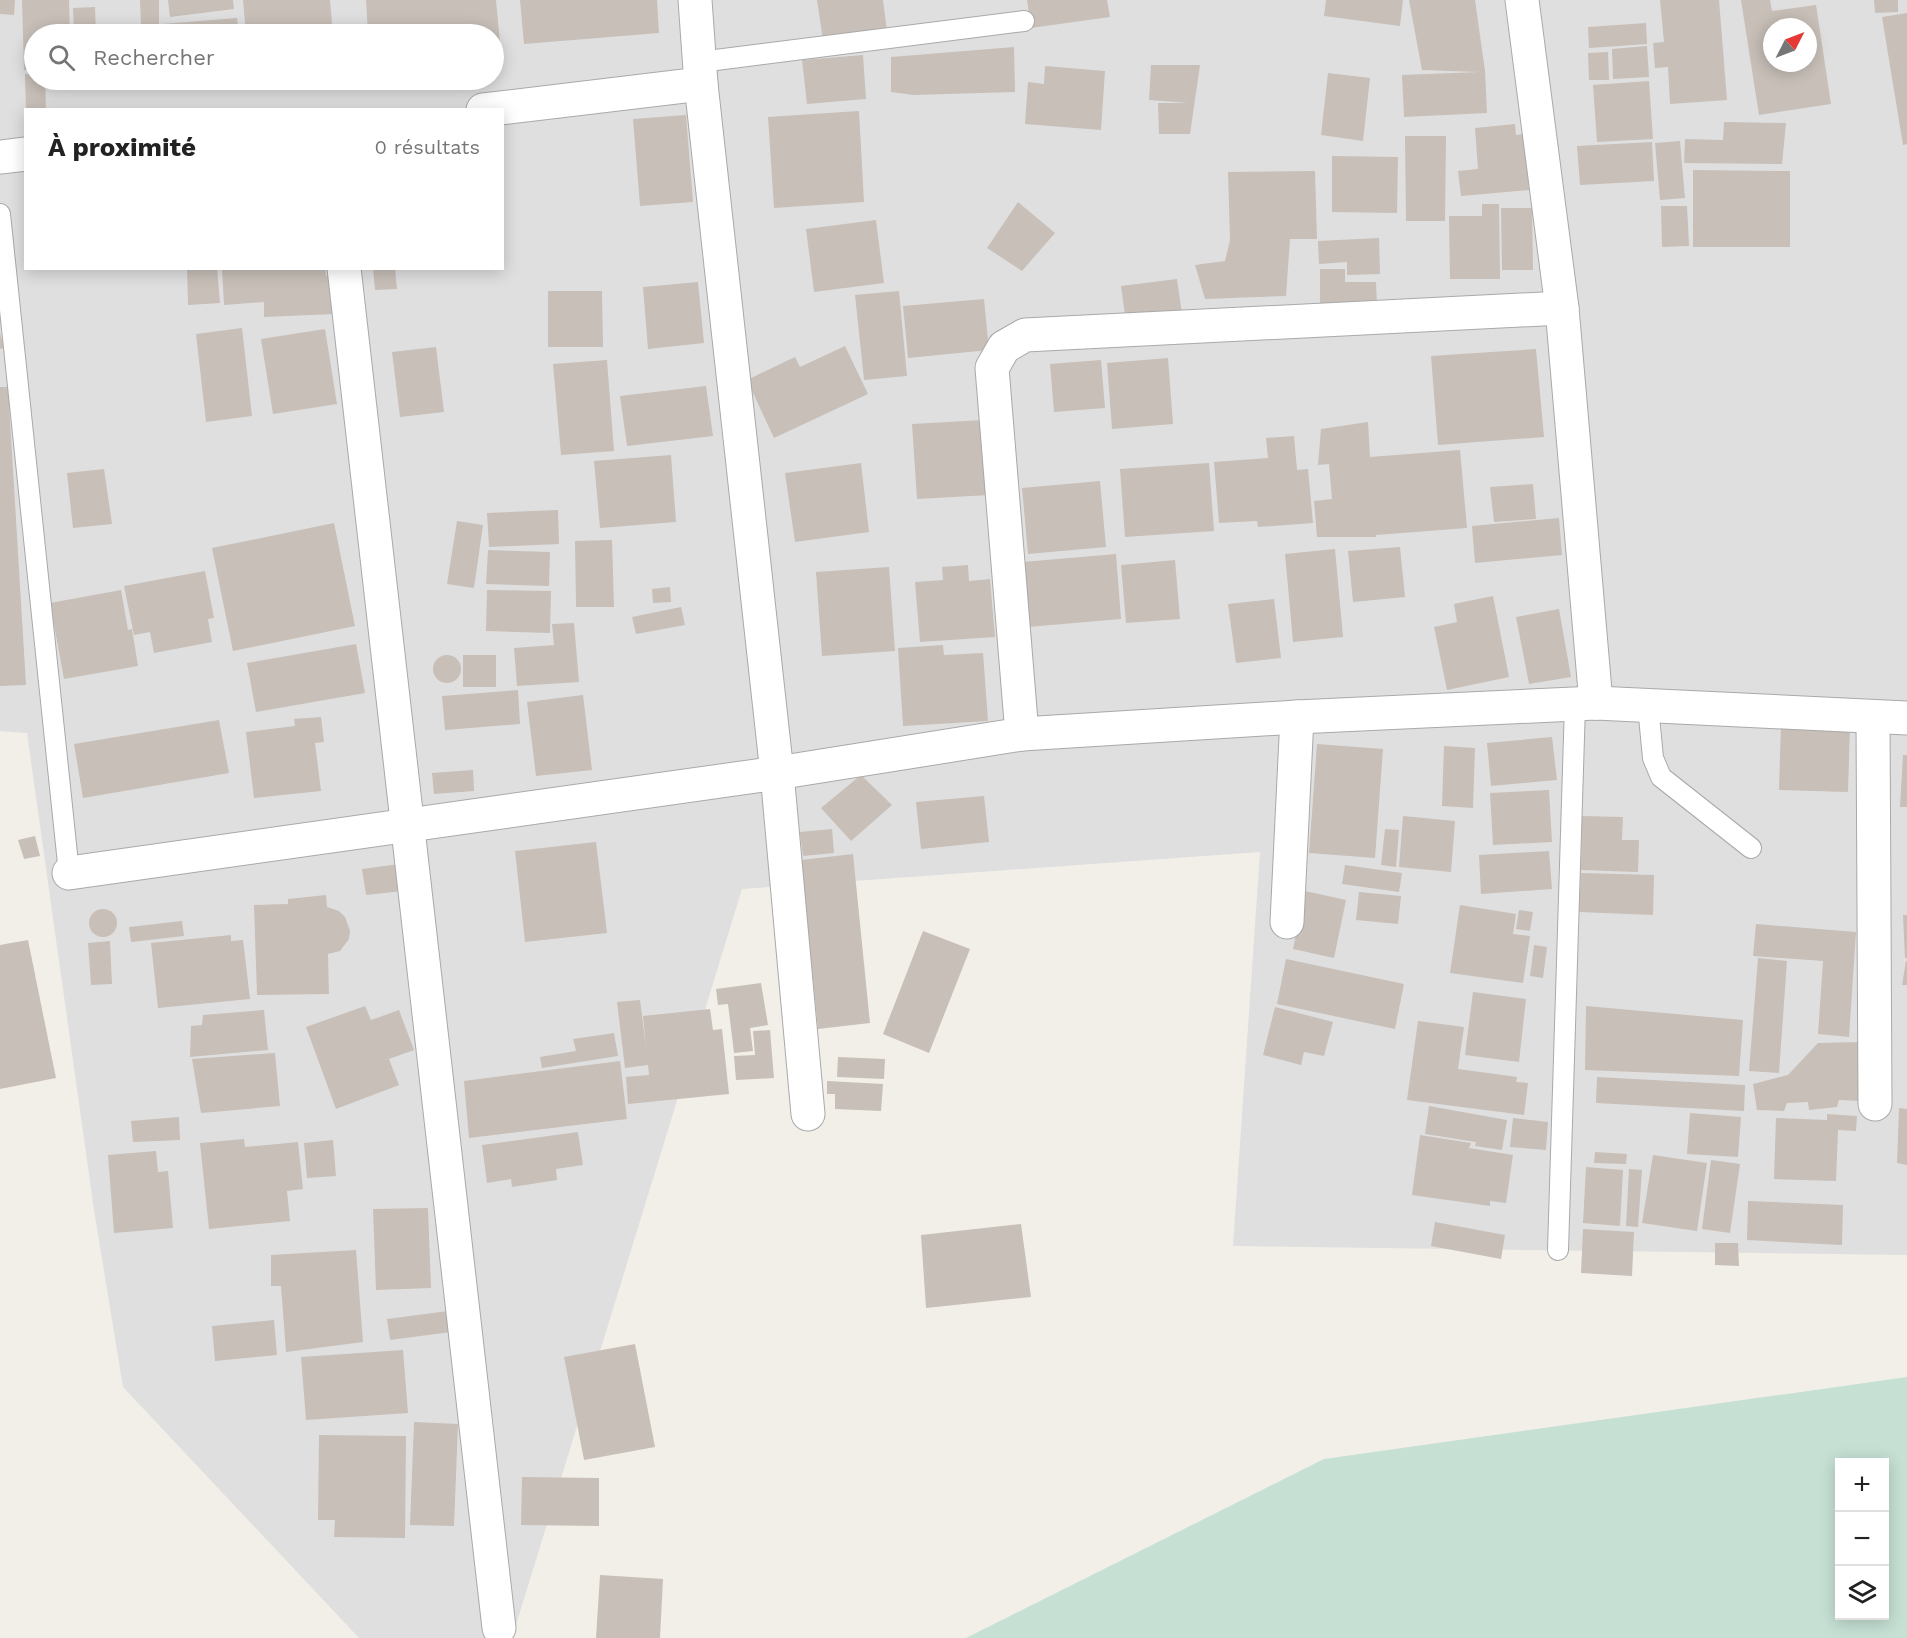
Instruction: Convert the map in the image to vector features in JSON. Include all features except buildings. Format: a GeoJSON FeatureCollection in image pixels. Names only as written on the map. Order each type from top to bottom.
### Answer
{"type":"FeatureCollection","features":[{"type":"Feature","properties":{"kind":"street"},"geometry":{"type":"LineString","coordinates":[[695,0],[777,774],[808,1114]]}},
{"type":"Feature","properties":{"kind":"street"},"geometry":{"type":"LineString","coordinates":[[1522,0],[1562,308],[1585,704]]}},
{"type":"Feature","properties":{"kind":"street"},"geometry":{"type":"LineString","coordinates":[[495,108],[701,73]]}},
{"type":"Feature","properties":{"kind":"street"},"geometry":{"type":"LineString","coordinates":[[0,157],[24,154]]}},
{"type":"Feature","properties":{"kind":"street"},"geometry":{"type":"LineString","coordinates":[[344,270],[499,1628]]}},
{"type":"Feature","properties":{"kind":"street"},"geometry":{"type":"LineString","coordinates":[[1022,734],[992,368],[1004,347],[1025,335],[1562,308]]}},
{"type":"Feature","properties":{"kind":"street"},"geometry":{"type":"LineString","coordinates":[[69,873],[777,774],[1022,734],[1297,717],[1585,704],[1907,718]]}},
{"type":"Feature","properties":{"kind":"street"},"geometry":{"type":"LineString","coordinates":[[1287,922],[1297,717]]}},
{"type":"Feature","properties":{"kind":"street"},"geometry":{"type":"LineString","coordinates":[[1873,718],[1875,1104]]}},
{"type":"Feature","properties":{"kind":"lane"},"geometry":{"type":"LineString","coordinates":[[701,73],[1024,21]]}},
{"type":"Feature","properties":{"kind":"lane"},"geometry":{"type":"LineString","coordinates":[[0,214],[69,873]]}},
{"type":"Feature","properties":{"kind":"lane"},"geometry":{"type":"LineString","coordinates":[[1558,1250],[1585,704]]}},
{"type":"Feature","properties":{"kind":"lane"},"geometry":{"type":"LineString","coordinates":[[1648,706],[1653,758],[1661,777],[1751,848]]}},
{"type":"Feature","properties":{"kind":"shaded area"},"geometry":{"type":"Polygon","coordinates":[[[0,0],[1907,0],[1907,1255],[1233,1246],[1260,852],[742,889],[512,1638],[359,1638],[123,1387],[94,1210],[27,733],[0,731],[0,0]]]}},
{"type":"Feature","properties":{"kind":"green space"},"geometry":{"type":"Polygon","coordinates":[[[1907,1377],[1907,1638],[966,1638],[1324,1459],[1907,1377]]]}}]}
